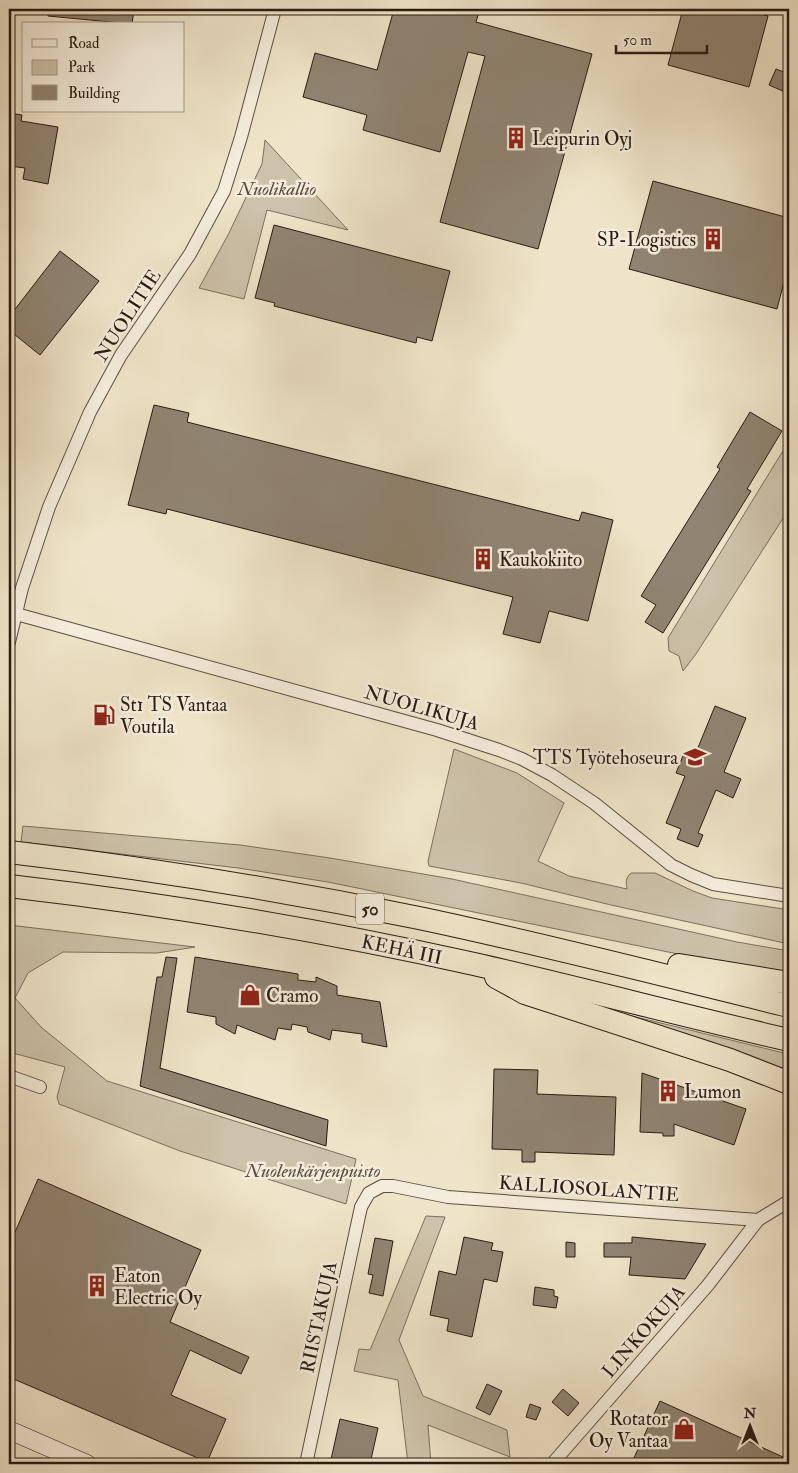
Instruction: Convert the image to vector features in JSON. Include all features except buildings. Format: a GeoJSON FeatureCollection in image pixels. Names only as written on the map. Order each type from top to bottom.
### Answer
{"type":"FeatureCollection","features":[{"type":"Feature","properties":{"kind":"highway","name":"KEHÄ III"},"geometry":{"type":"LineString","coordinates":[[9,852],[80,860],[224,882],[410,916],[542,945],[789,1006]]}},
{"type":"Feature","properties":{"kind":"highway","name":"KEHÄ III"},"geometry":{"type":"LineString","coordinates":[[9,886],[79,894],[210,914],[370,942],[473,964],[789,1040]]}},
{"type":"Feature","properties":{"kind":"highway"},"geometry":{"type":"LineString","coordinates":[[542,945],[630,953],[680,965],[789,983]]}},
{"type":"Feature","properties":{"kind":"highway"},"geometry":{"type":"LineString","coordinates":[[473,964],[525,993],[730,1060],[789,1083]]}},
{"type":"Feature","properties":{"kind":"main road"},"geometry":{"type":"LineString","coordinates":[[9,1430],[87,1464]]}},
{"type":"Feature","properties":{"kind":"main road"},"geometry":{"type":"LineString","coordinates":[[60,1453],[76,1464]]}},
{"type":"Feature","properties":{"kind":"street","name":"NUOLITIE"},"geometry":{"type":"LineString","coordinates":[[9,642],[12,613],[49,507],[90,412],[121,355],[190,254],[224,191],[242,137],[275,9]]}},
{"type":"Feature","properties":{"kind":"street","name":"NUOLIKUJA"},"geometry":{"type":"LineString","coordinates":[[12,613],[437,730],[499,750],[522,759],[575,789],[671,865],[713,884],[789,896]]}},
{"type":"Feature","properties":{"kind":"street"},"geometry":{"type":"LineString","coordinates":[[9,1076],[40,1087]]}},
{"type":"Feature","properties":{"kind":"street","name":"KALLIOSOLANTIE"},"geometry":{"type":"LineString","coordinates":[[382,1186],[393,1186],[448,1197],[758,1220]]}},
{"type":"Feature","properties":{"kind":"street","name":"RIISTAKUJA"},"geometry":{"type":"LineString","coordinates":[[306,1464],[360,1207],[369,1193],[382,1186]]}},
{"type":"Feature","properties":{"kind":"street"},"geometry":{"type":"LineString","coordinates":[[758,1220],[789,1201]]}},
{"type":"Feature","properties":{"kind":"street","name":"LINKOKUJA"},"geometry":{"type":"LineString","coordinates":[[552,1464],[708,1285],[758,1220]]}},
{"type":"Feature","properties":{"kind":"green space","name":"Nuolikallio"},"geometry":{"type":"Polygon","coordinates":[[[265,140],[348,230],[267,210],[244,299],[199,288],[228,235],[262,164],[265,140]]]}},
{"type":"Feature","properties":{"kind":"green space"},"geometry":{"type":"Polygon","coordinates":[[[789,443],[789,509],[696,654],[683,671],[679,656],[669,651],[668,638],[789,443]]]}},
{"type":"Feature","properties":{"kind":"green space"},"geometry":{"type":"Polygon","coordinates":[[[454,749],[517,773],[564,803],[538,861],[569,876],[627,889],[626,881],[631,873],[655,873],[712,898],[783,909],[789,918],[789,944],[521,883],[429,866],[428,861],[454,749]]]}},
{"type":"Feature","properties":{"kind":"green space"},"geometry":{"type":"Polygon","coordinates":[[[23,826],[240,845],[452,879],[737,942],[789,951],[789,974],[707,960],[328,882],[238,868],[21,842],[23,826]]]}},
{"type":"Feature","properties":{"kind":"green space","name":"Nuolenkärjenpuisto"},"geometry":{"type":"Polygon","coordinates":[[[9,925],[195,947],[157,953],[63,952],[28,973],[15,998],[41,1027],[107,1081],[356,1159],[346,1204],[180,1151],[59,1104],[57,1097],[65,1067],[9,1052],[9,925]]]}},
{"type":"Feature","properties":{"kind":"green space"},"geometry":{"type":"Polygon","coordinates":[[[603,1009],[789,1055],[789,1073],[603,1009]]]}},
{"type":"Feature","properties":{"kind":"green space"},"geometry":{"type":"Polygon","coordinates":[[[426,1216],[445,1217],[399,1340],[423,1396],[507,1430],[510,1457],[428,1425],[431,1464],[408,1464],[398,1380],[354,1371],[359,1349],[370,1350],[426,1216]]]}},
{"type":"Feature","properties":{"kind":"place","name":"Leipurin Oyj"},"geometry":{"type":"Point","coordinates":[516,138]}},
{"type":"Feature","properties":{"kind":"place","name":"SP-Logistics"},"geometry":{"type":"Point","coordinates":[713,239]}},
{"type":"Feature","properties":{"kind":"place","name":"Kaukokiito"},"geometry":{"type":"Point","coordinates":[483,559]}},
{"type":"Feature","properties":{"kind":"place","name":"St1 TS Vantaa Voutila"},"geometry":{"type":"Point","coordinates":[104,715]}},
{"type":"Feature","properties":{"kind":"place","name":"TTS Työtehoseura"},"geometry":{"type":"Point","coordinates":[695,757]}},
{"type":"Feature","properties":{"kind":"place","name":"Cramo"},"geometry":{"type":"Point","coordinates":[250,995]}},
{"type":"Feature","properties":{"kind":"place","name":"Lumon"},"geometry":{"type":"Point","coordinates":[668,1091]}},
{"type":"Feature","properties":{"kind":"place","name":"Eaton Electric Oy"},"geometry":{"type":"Point","coordinates":[97,1286]}},
{"type":"Feature","properties":{"kind":"place","name":"Rotator Oy Vantaa"},"geometry":{"type":"Point","coordinates":[684,1429]}}]}
